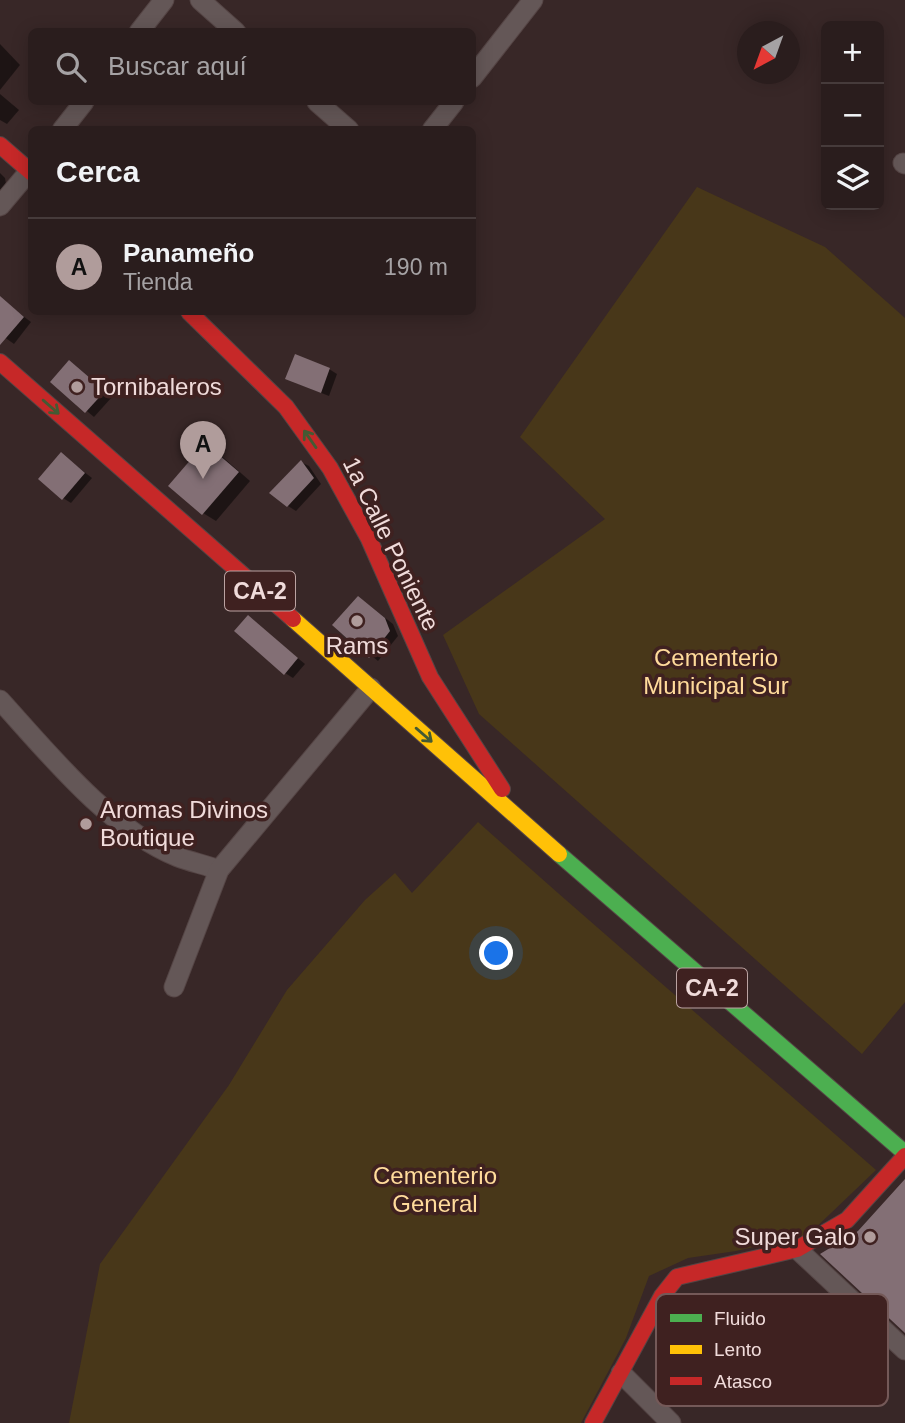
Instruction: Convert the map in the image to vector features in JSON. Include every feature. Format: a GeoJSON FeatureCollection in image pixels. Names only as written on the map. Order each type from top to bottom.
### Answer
{"type":"FeatureCollection","features":[{"type":"Feature","properties":{"kind":"main road"},"geometry":{"type":"LineString","coordinates":[[0,145],[28,168]]}},
{"type":"Feature","properties":{"kind":"main road","name":"1a Calle Poniente"},"geometry":{"type":"LineString","coordinates":[[192,315],[286,407],[330,468],[369,540],[429,677],[522,819]]}},
{"type":"Feature","properties":{"kind":"main road","name":"CA-2"},"geometry":{"type":"LineString","coordinates":[[0,362],[674,955],[905,1154]]}},
{"type":"Feature","properties":{"kind":"main road"},"geometry":{"type":"LineString","coordinates":[[376,693],[412,696],[429,677]]}},
{"type":"Feature","properties":{"kind":"main road"},"geometry":{"type":"LineString","coordinates":[[664,1294],[677,1277],[797,1249],[847,1220],[905,1154]]}},
{"type":"Feature","properties":{"kind":"main road"},"geometry":{"type":"LineString","coordinates":[[593,1423],[656,1309]]}},
{"type":"Feature","properties":{"kind":"street"},"geometry":{"type":"LineString","coordinates":[[142,28],[164,0]]}},
{"type":"Feature","properties":{"kind":"street"},"geometry":{"type":"LineString","coordinates":[[200,0],[232,28]]}},
{"type":"Feature","properties":{"kind":"street"},"geometry":{"type":"LineString","coordinates":[[476,73],[533,0]]}},
{"type":"Feature","properties":{"kind":"street"},"geometry":{"type":"LineString","coordinates":[[65,126],[82,105]]}},
{"type":"Feature","properties":{"kind":"street"},"geometry":{"type":"LineString","coordinates":[[320,105],[344,126]]}},
{"type":"Feature","properties":{"kind":"street"},"geometry":{"type":"LineString","coordinates":[[435,126],[452,105]]}},
{"type":"Feature","properties":{"kind":"street"},"geometry":{"type":"LineString","coordinates":[[0,206],[28,173]]}},
{"type":"Feature","properties":{"kind":"street"},"geometry":{"type":"LineString","coordinates":[[174,987],[219,870],[376,693]]}},
{"type":"Feature","properties":{"kind":"street"},"geometry":{"type":"LineString","coordinates":[[0,700],[73,779],[131,829],[177,856],[219,870]]}},
{"type":"Feature","properties":{"kind":"street"},"geometry":{"type":"LineString","coordinates":[[797,1249],[845,1294]]}},
{"type":"Feature","properties":{"kind":"street"},"geometry":{"type":"LineString","coordinates":[[888,1334],[905,1350]]}},
{"type":"Feature","properties":{"kind":"street"},"geometry":{"type":"LineString","coordinates":[[621,1373],[671,1423]]}},
{"type":"Feature","properties":{"kind":"green space","name":"Cementerio Municipal Sur"},"geometry":{"type":"Polygon","coordinates":[[[697,187],[825,247],[905,318],[905,1002],[862,1054],[479,714],[443,635],[605,519],[520,437],[697,187]]]}},
{"type":"Feature","properties":{"kind":"green space","name":"Cementerio General"},"geometry":{"type":"Polygon","coordinates":[[[478,822],[876,1170],[808,1235],[736,1251],[688,1258],[649,1276],[626,1338],[581,1423],[69,1423],[100,1264],[229,1085],[287,990],[365,900],[395,873],[412,893],[478,822]]]}},
{"type":"Feature","properties":{"kind":"building"},"geometry":{"type":"Polygon","coordinates":[[[0,296],[24,317],[0,345],[0,296]]]}},
{"type":"Feature","properties":{"kind":"building"},"geometry":{"type":"Polygon","coordinates":[[[295,354],[330,368],[321,393],[285,379],[295,354]]]}},
{"type":"Feature","properties":{"kind":"building","name":"Tornibaleros"},"geometry":{"type":"Polygon","coordinates":[[[69,360],[105,391],[85,413],[50,382],[69,360]]]}},
{"type":"Feature","properties":{"kind":"building"},"geometry":{"type":"Polygon","coordinates":[[[205,443],[239,472],[202,515],[168,486],[205,443]]]}},
{"type":"Feature","properties":{"kind":"building"},"geometry":{"type":"Polygon","coordinates":[[[61,452],[85,473],[62,500],[38,479],[61,452]]]}},
{"type":"Feature","properties":{"kind":"building"},"geometry":{"type":"Polygon","coordinates":[[[301,460],[314,478],[287,507],[269,493],[301,460]]]}},
{"type":"Feature","properties":{"kind":"building","name":"Rams"},"geometry":{"type":"Polygon","coordinates":[[[358,596],[385,618],[390,631],[369,658],[332,625],[358,596]]]}},
{"type":"Feature","properties":{"kind":"building"},"geometry":{"type":"Polygon","coordinates":[[[248,615],[298,658],[284,675],[234,631],[248,615]]]}},
{"type":"Feature","properties":{"kind":"building","name":"Super Galo"},"geometry":{"type":"Polygon","coordinates":[[[905,1179],[905,1333],[888,1317],[888,1294],[863,1294],[820,1254],[858,1231],[905,1179]]]}},
{"type":"Feature","properties":{"kind":"traffic: fast"},"geometry":{"type":"LineString","coordinates":[[559,854],[905,1153]]}},
{"type":"Feature","properties":{"kind":"traffic: slow"},"geometry":{"type":"LineString","coordinates":[[293,619],[559,854]]}},
{"type":"Feature","properties":{"kind":"traffic: jam"},"geometry":{"type":"LineString","coordinates":[[0,145],[28,170]]}},
{"type":"Feature","properties":{"kind":"traffic: jam"},"geometry":{"type":"LineString","coordinates":[[192,315],[286,407],[330,468],[369,539],[430,677],[502,789]]}},
{"type":"Feature","properties":{"kind":"traffic: jam"},"geometry":{"type":"LineString","coordinates":[[0,362],[293,619]]}},
{"type":"Feature","properties":{"kind":"traffic: jam"},"geometry":{"type":"LineString","coordinates":[[664,1294],[677,1277],[797,1249],[847,1220],[905,1156]]}},
{"type":"Feature","properties":{"kind":"traffic: jam"},"geometry":{"type":"LineString","coordinates":[[593,1423],[656,1307]]}},
{"type":"Feature","properties":{"kind":"place","name":"Tornibaleros"},"geometry":{"type":"Point","coordinates":[77,387]}},
{"type":"Feature","properties":{"kind":"place","name":"Panameño"},"geometry":{"type":"Point","coordinates":[203,479]}},
{"type":"Feature","properties":{"kind":"place","name":"Rams"},"geometry":{"type":"Point","coordinates":[357,621]}},
{"type":"Feature","properties":{"kind":"place","name":"Aromas Divinos Boutique"},"geometry":{"type":"Point","coordinates":[86,824]}},
{"type":"Feature","properties":{"kind":"place","name":"Super Galo"},"geometry":{"type":"Point","coordinates":[870,1237]}}]}
